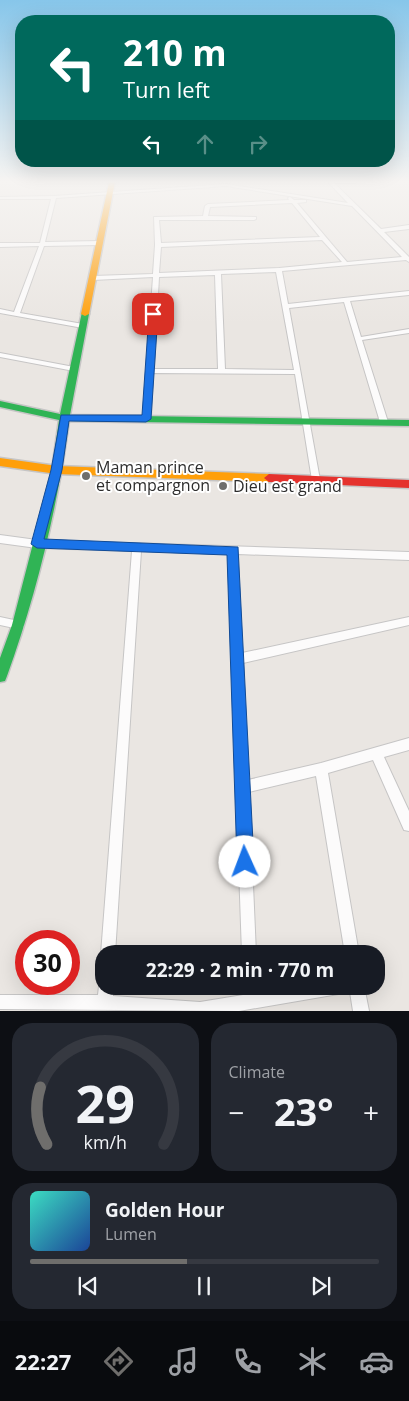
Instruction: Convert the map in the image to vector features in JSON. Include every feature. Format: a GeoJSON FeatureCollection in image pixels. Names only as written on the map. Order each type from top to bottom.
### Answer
{"type":"FeatureCollection","features":[{"type":"Feature","properties":{"kind":"street"},"geometry":{"type":"LineString","coordinates":[[16,314],[42,245],[46,229]]}},
{"type":"Feature","properties":{"kind":"street"},"geometry":{"type":"LineString","coordinates":[[0,676],[19,624],[37,544],[57,470],[64,418],[103,229]]}},
{"type":"Feature","properties":{"kind":"street"},"geometry":{"type":"LineString","coordinates":[[146,419],[158,245],[157,229]]}},
{"type":"Feature","properties":{"kind":"street"},"geometry":{"type":"LineString","coordinates":[[316,229],[346,264]]}},
{"type":"Feature","properties":{"kind":"street"},"geometry":{"type":"LineString","coordinates":[[380,231],[393,229]]}},
{"type":"Feature","properties":{"kind":"street"},"geometry":{"type":"LineString","coordinates":[[380,231],[408,259]]}},
{"type":"Feature","properties":{"kind":"street"},"geometry":{"type":"LineString","coordinates":[[158,245],[323,238]]}},
{"type":"Feature","properties":{"kind":"street"},"geometry":{"type":"LineString","coordinates":[[0,245],[100,243]]}},
{"type":"Feature","properties":{"kind":"street"},"geometry":{"type":"LineString","coordinates":[[93,278],[279,270],[408,259]]}},
{"type":"Feature","properties":{"kind":"street"},"geometry":{"type":"LineString","coordinates":[[279,270],[316,480]]}},
{"type":"Feature","properties":{"kind":"street"},"geometry":{"type":"LineString","coordinates":[[218,273],[222,371]]}},
{"type":"Feature","properties":{"kind":"street"},"geometry":{"type":"LineString","coordinates":[[286,306],[409,293]]}},
{"type":"Feature","properties":{"kind":"street"},"geometry":{"type":"LineString","coordinates":[[346,299],[384,422]]}},
{"type":"Feature","properties":{"kind":"street"},"geometry":{"type":"LineString","coordinates":[[0,310],[83,326]]}},
{"type":"Feature","properties":{"kind":"street"},"geometry":{"type":"LineString","coordinates":[[358,339],[408,332]]}},
{"type":"Feature","properties":{"kind":"street"},"geometry":{"type":"LineString","coordinates":[[0,355],[74,369]]}},
{"type":"Feature","properties":{"kind":"street"},"geometry":{"type":"LineString","coordinates":[[150,371],[298,372]]}},
{"type":"Feature","properties":{"kind":"street"},"geometry":{"type":"LineString","coordinates":[[0,404],[64,418],[409,423]]}},
{"type":"Feature","properties":{"kind":"street"},"geometry":{"type":"LineString","coordinates":[[0,462],[57,470],[409,484]]}},
{"type":"Feature","properties":{"kind":"street"},"geometry":{"type":"LineString","coordinates":[[0,539],[37,544],[409,556]]}},
{"type":"Feature","properties":{"kind":"street"},"geometry":{"type":"LineString","coordinates":[[109,945],[137,547]]}},
{"type":"Feature","properties":{"kind":"street"},"geometry":{"type":"LineString","coordinates":[[233,550],[249,945]]}},
{"type":"Feature","properties":{"kind":"street"},"geometry":{"type":"LineString","coordinates":[[0,621],[19,624]]}},
{"type":"Feature","properties":{"kind":"street"},"geometry":{"type":"LineString","coordinates":[[237,659],[409,621]]}},
{"type":"Feature","properties":{"kind":"street"},"geometry":{"type":"LineString","coordinates":[[242,788],[321,769],[409,744]]}},
{"type":"Feature","properties":{"kind":"street"},"geometry":{"type":"LineString","coordinates":[[376,753],[409,825]]}},
{"type":"Feature","properties":{"kind":"street"},"geometry":{"type":"LineString","coordinates":[[321,769],[350,945]]}},
{"type":"Feature","properties":{"kind":"street"},"geometry":{"type":"LineString","coordinates":[[105,995],[105,1003]]}},
{"type":"Feature","properties":{"kind":"street"},"geometry":{"type":"LineString","coordinates":[[0,1002],[105,1003],[200,1010],[248,995]]}},
{"type":"Feature","properties":{"kind":"street"},"geometry":{"type":"LineString","coordinates":[[358,995],[361,1011]]}},
{"type":"Feature","properties":{"kind":"traffic: fast"},"geometry":{"type":"LineString","coordinates":[[0,676],[19,625],[57,470],[64,418],[85,314]]}},
{"type":"Feature","properties":{"kind":"traffic: fast"},"geometry":{"type":"LineString","coordinates":[[0,404],[64,418],[409,423]]}},
{"type":"Feature","properties":{"kind":"traffic: slow"},"geometry":{"type":"LineString","coordinates":[[85,314],[102,229]]}},
{"type":"Feature","properties":{"kind":"traffic: slow"},"geometry":{"type":"LineString","coordinates":[[0,462],[57,470],[269,478]]}},
{"type":"Feature","properties":{"kind":"traffic: jam"},"geometry":{"type":"LineString","coordinates":[[269,478],[409,484]]}},
{"type":"Feature","properties":{"kind":"place","name":"Maman prince et compargnon"},"geometry":{"type":"Point","coordinates":[86,476]}},
{"type":"Feature","properties":{"kind":"place","name":"Dieu est grand"},"geometry":{"type":"Point","coordinates":[223,486]}},
{"type":"Feature","properties":{"kind":"route"},"geometry":{"type":"LineString","coordinates":[[153,314],[146,419],[64,418],[57,470],[37,544],[233,550],[245,862]]}}]}
